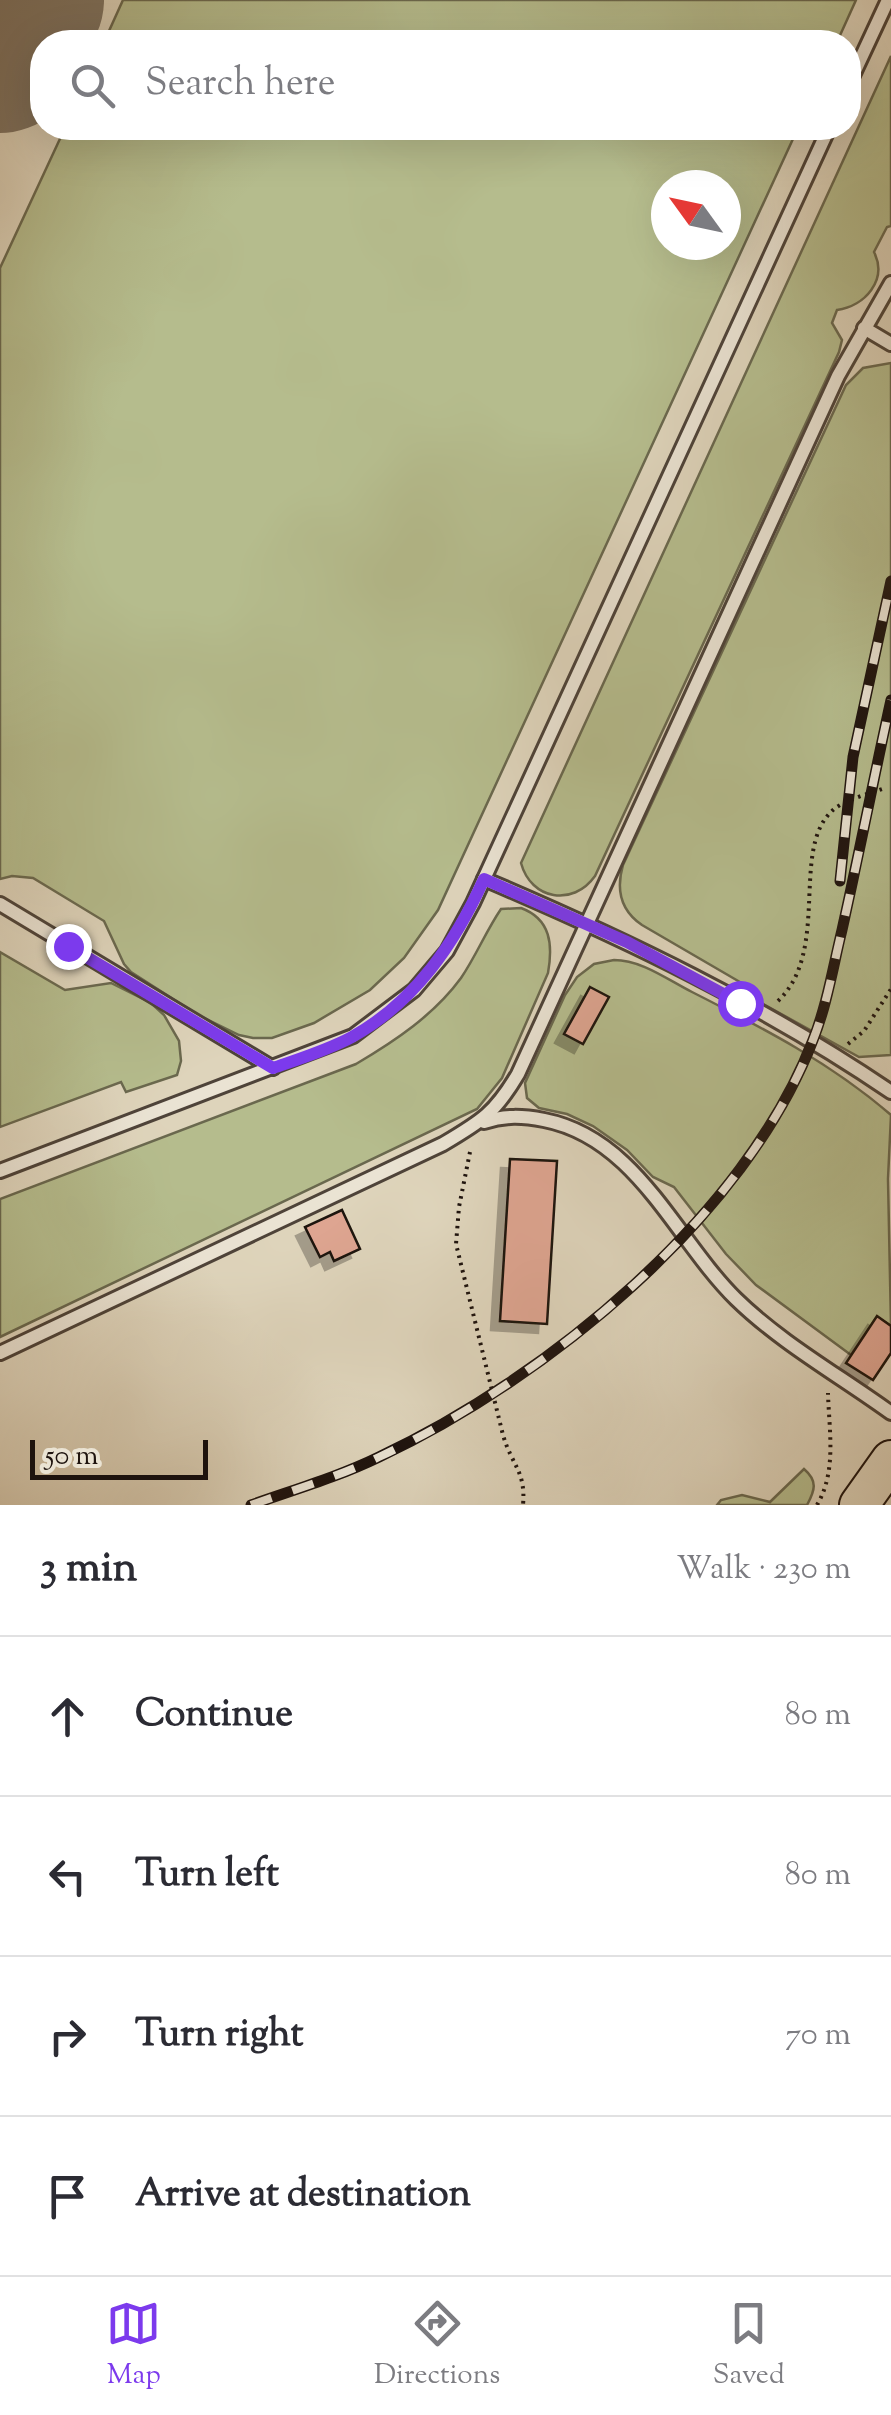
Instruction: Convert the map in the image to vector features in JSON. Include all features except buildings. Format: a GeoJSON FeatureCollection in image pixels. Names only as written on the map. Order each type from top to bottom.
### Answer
{"type":"FeatureCollection","features":[{"type":"Feature","properties":{"kind":"main road"},"geometry":{"type":"LineString","coordinates":[[859,1505],[891,1460]]}},
{"type":"Feature","properties":{"kind":"lane"},"geometry":{"type":"LineString","coordinates":[[861,58],[888,0]]}},
{"type":"Feature","properties":{"kind":"lane"},"geometry":{"type":"LineString","coordinates":[[0,1171],[352,1036],[414,990],[446,951],[484,879],[823,140]]}},
{"type":"Feature","properties":{"kind":"lane"},"geometry":{"type":"LineString","coordinates":[[0,1353],[443,1144],[500,1105],[518,1074],[838,376],[891,283]]}},
{"type":"Feature","properties":{"kind":"lane"},"geometry":{"type":"LineString","coordinates":[[864,328],[891,344]]}},
{"type":"Feature","properties":{"kind":"lane"},"geometry":{"type":"LineString","coordinates":[[484,879],[586,922],[756,1012],[891,1092]]}},
{"type":"Feature","properties":{"kind":"lane"},"geometry":{"type":"LineString","coordinates":[[0,904],[273,1068]]}},
{"type":"Feature","properties":{"kind":"lane"},"geometry":{"type":"LineString","coordinates":[[478,1123],[500,1116],[523,1116],[596,1139],[615,1154],[734,1298],[760,1321],[891,1413]]}},
{"type":"Feature","properties":{"kind":"path"},"geometry":{"type":"LineString","coordinates":[[756,1012],[783,997],[806,954],[812,852],[822,825],[840,805],[884,788]]}},
{"type":"Feature","properties":{"kind":"path"},"geometry":{"type":"LineString","coordinates":[[831,1054],[864,1031],[891,989]]}},
{"type":"Feature","properties":{"kind":"path"},"geometry":{"type":"LineString","coordinates":[[478,1123],[465,1167],[456,1244],[491,1395],[508,1452],[524,1480],[523,1505]]}},
{"type":"Feature","properties":{"kind":"path"},"geometry":{"type":"LineString","coordinates":[[817,1505],[828,1482],[830,1466],[828,1390],[832,1371]]}},
{"type":"Feature","properties":{"kind":"green space"},"geometry":{"type":"Polygon","coordinates":[[[123,0],[856,0],[842,30],[109,30],[123,0]]]}},
{"type":"Feature","properties":{"kind":"green space"},"geometry":{"type":"Polygon","coordinates":[[[891,56],[891,226],[874,252],[878,262],[876,282],[857,303],[837,310],[832,323],[842,340],[839,352],[595,876],[576,892],[543,892],[526,875],[521,863],[852,140],[861,140],[861,121],[891,56]]]}},
{"type":"Feature","properties":{"kind":"green space"},"geometry":{"type":"Polygon","coordinates":[[[59,140],[792,140],[741,252],[741,170],[651,170],[651,260],[737,260],[438,910],[404,958],[370,990],[314,1023],[272,1038],[253,1038],[198,1015],[131,972],[104,921],[33,878],[0,879],[0,268],[59,140]]]}},
{"type":"Feature","properties":{"kind":"green space"},"geometry":{"type":"Polygon","coordinates":[[[891,363],[891,1055],[859,1057],[754,999],[757,992],[642,925],[624,906],[620,882],[623,865],[846,385],[863,368],[891,363]]]}},
{"type":"Feature","properties":{"kind":"green space"},"geometry":{"type":"Polygon","coordinates":[[[521,908],[539,919],[548,934],[548,973],[502,1078],[477,1109],[0,1337],[0,1199],[356,1064],[439,1004],[461,978],[501,909],[521,908]]]}},
{"type":"Feature","properties":{"kind":"green space"},"geometry":{"type":"Polygon","coordinates":[[[0,952],[65,990],[111,983],[151,1003],[164,1015],[179,1041],[181,1061],[177,1075],[126,1092],[121,1082],[0,1127],[0,952]]]}},
{"type":"Feature","properties":{"kind":"green space"},"geometry":{"type":"Polygon","coordinates":[[[614,960],[635,963],[770,1033],[845,1079],[891,1115],[891,1326],[877,1317],[851,1355],[756,1285],[726,1254],[674,1187],[653,1177],[627,1150],[593,1126],[567,1114],[539,1108],[527,1098],[525,1083],[565,995],[577,977],[594,964],[614,960]]]}},
{"type":"Feature","properties":{"kind":"green space"},"geometry":{"type":"Polygon","coordinates":[[[804,1469],[814,1486],[807,1505],[717,1505],[721,1500],[742,1495],[770,1502],[804,1469]]]}},
{"type":"Feature","properties":{"kind":"runway"},"geometry":{"type":"LineString","coordinates":[[0,53],[24,0]]}},
{"type":"Feature","properties":{"kind":"railway"},"geometry":{"type":"LineString","coordinates":[[840,881],[853,757],[891,581]]}},
{"type":"Feature","properties":{"kind":"railway"},"geometry":{"type":"LineString","coordinates":[[251,1505],[379,1457],[443,1424],[508,1383],[634,1285],[690,1229],[740,1169],[782,1105],[818,1027],[891,700]]}},
{"type":"Feature","properties":{"kind":"route"},"geometry":{"type":"LineString","coordinates":[[68,946],[273,1068],[352,1036],[384,1016],[414,990],[446,951],[484,879],[586,922],[740,1003]]}}]}
